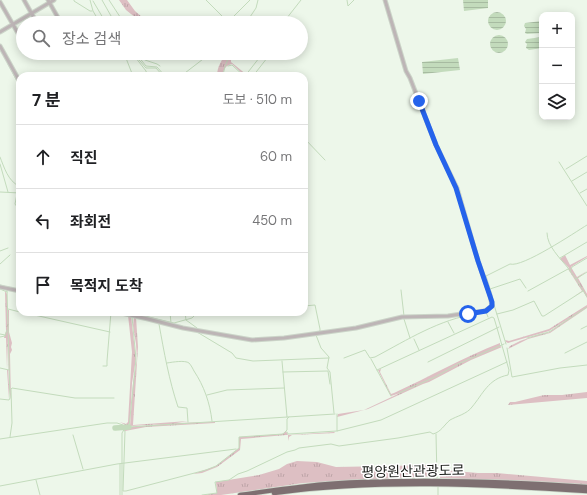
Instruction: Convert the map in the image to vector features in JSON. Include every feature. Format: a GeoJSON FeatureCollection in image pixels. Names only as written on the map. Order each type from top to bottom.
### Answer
{"type":"FeatureCollection","features":[{"type":"Feature","properties":{"kind":"highway","name":"평양원산관광도로"},"geometry":{"type":"LineString","coordinates":[[240,495],[326,484],[364,482],[532,483],[587,487]]}},
{"type":"Feature","properties":{"kind":"highway"},"geometry":{"type":"LineString","coordinates":[[260,495],[326,488],[437,482],[587,491]]}},
{"type":"Feature","properties":{"kind":"street"},"geometry":{"type":"LineString","coordinates":[[24,0],[31,14]]}},
{"type":"Feature","properties":{"kind":"street"},"geometry":{"type":"LineString","coordinates":[[27,16],[49,1],[54,0]]}},
{"type":"Feature","properties":{"kind":"street"},"geometry":{"type":"LineString","coordinates":[[138,316],[183,328],[252,340],[284,338],[356,328],[402,317],[468,314],[486,311],[492,306],[490,295],[456,188],[436,145],[406,71],[385,0]]}},
{"type":"Feature","properties":{"kind":"street"},"geometry":{"type":"LineString","coordinates":[[49,1],[57,16]]}},
{"type":"Feature","properties":{"kind":"street"},"geometry":{"type":"LineString","coordinates":[[0,2],[16,29]]}},
{"type":"Feature","properties":{"kind":"street"},"geometry":{"type":"LineString","coordinates":[[0,32],[16,22]]}},
{"type":"Feature","properties":{"kind":"street"},"geometry":{"type":"LineString","coordinates":[[0,46],[16,75]]}},
{"type":"Feature","properties":{"kind":"street"},"geometry":{"type":"LineString","coordinates":[[0,287],[16,290]]}},
{"type":"Feature","properties":{"kind":"green space"},"geometry":{"type":"Polygon","coordinates":[[[119,0],[127,0],[141,16],[134,16],[126,10],[119,0]]]}},
{"type":"Feature","properties":{"kind":"green space"},"geometry":{"type":"Polygon","coordinates":[[[231,60],[231,62],[243,72],[241,72],[232,64],[225,68],[223,72],[217,72],[221,61],[231,60]]]}},
{"type":"Feature","properties":{"kind":"green space"},"geometry":{"type":"Polygon","coordinates":[[[565,255],[570,265],[587,256],[571,267],[577,277],[587,271],[578,278],[587,294],[587,298],[583,291],[573,297],[582,291],[568,269],[569,268],[560,259],[565,255]]]}},
{"type":"Feature","properties":{"kind":"green space"},"geometry":{"type":"Polygon","coordinates":[[[5,291],[7,294],[7,315],[9,310],[9,332],[12,343],[12,350],[10,354],[11,400],[9,389],[9,399],[7,370],[9,387],[8,338],[7,369],[6,338],[4,338],[6,331],[5,291]]]}},
{"type":"Feature","properties":{"kind":"green space"},"geometry":{"type":"Polygon","coordinates":[[[587,305],[587,308],[550,333],[528,339],[508,349],[510,346],[520,341],[540,334],[548,333],[568,319],[549,331],[508,343],[505,340],[509,341],[549,329],[587,305]]]}},
{"type":"Feature","properties":{"kind":"green space"},"geometry":{"type":"Polygon","coordinates":[[[128,316],[131,316],[136,359],[132,383],[130,421],[127,426],[120,422],[126,424],[128,422],[132,352],[128,316]]]}},
{"type":"Feature","properties":{"kind":"green space"},"geometry":{"type":"Polygon","coordinates":[[[134,317],[136,317],[138,347],[133,425],[188,421],[176,423],[215,423],[146,427],[124,430],[130,427],[166,424],[130,426],[133,383],[137,359],[133,326],[134,317]]]}},
{"type":"Feature","properties":{"kind":"green space"},"geometry":{"type":"Polygon","coordinates":[[[500,343],[500,346],[502,347],[471,360],[429,382],[368,409],[337,417],[338,414],[364,410],[400,393],[391,396],[378,370],[381,369],[380,372],[391,394],[473,354],[500,343]]]}},
{"type":"Feature","properties":{"kind":"green space"},"geometry":{"type":"Polygon","coordinates":[[[587,392],[587,398],[508,405],[510,402],[544,395],[562,395],[587,392]]]}},
{"type":"Feature","properties":{"kind":"green space"},"geometry":{"type":"Polygon","coordinates":[[[286,431],[288,435],[241,439],[240,450],[217,467],[202,473],[193,474],[216,466],[239,448],[239,437],[282,434],[286,431]]]}},
{"type":"Feature","properties":{"kind":"green space"},"geometry":{"type":"Polygon","coordinates":[[[335,433],[292,435],[289,437],[288,441],[288,435],[335,433]]]}},
{"type":"Feature","properties":{"kind":"green space"},"geometry":{"type":"Polygon","coordinates":[[[297,461],[317,462],[336,467],[437,465],[436,476],[303,483],[221,495],[204,495],[217,493],[216,482],[259,475],[279,469],[287,464],[297,461]]]}},
{"type":"Feature","properties":{"kind":"green space"},"geometry":{"type":"Polygon","coordinates":[[[443,470],[587,481],[587,486],[440,478],[440,476],[438,476],[443,470]]]}},
{"type":"Feature","properties":{"kind":"shaded area"},"geometry":{"type":"Polygon","coordinates":[[[463,0],[488,0],[488,8],[464,11],[463,0]]]}},
{"type":"Feature","properties":{"kind":"shaded area"},"geometry":{"type":"Polygon","coordinates":[[[497,12],[503,15],[506,21],[503,27],[497,30],[491,27],[488,21],[491,15],[497,12]]]}},
{"type":"Feature","properties":{"kind":"shaded area"},"geometry":{"type":"Polygon","coordinates":[[[539,21],[539,33],[525,33],[525,23],[539,21]]]}},
{"type":"Feature","properties":{"kind":"shaded area"},"geometry":{"type":"Polygon","coordinates":[[[499,35],[505,38],[508,44],[505,50],[499,53],[493,50],[490,44],[493,38],[499,35]]]}},
{"type":"Feature","properties":{"kind":"shaded area"},"geometry":{"type":"Polygon","coordinates":[[[539,37],[539,48],[529,50],[526,48],[527,44],[525,42],[527,39],[539,37]]]}},
{"type":"Feature","properties":{"kind":"shaded area"},"geometry":{"type":"Polygon","coordinates":[[[458,58],[460,70],[423,74],[422,62],[458,58]]]}},
{"type":"Feature","properties":{"kind":"waterway"},"geometry":{"type":"LineString","coordinates":[[74,0],[92,11]]}},
{"type":"Feature","properties":{"kind":"waterway"},"geometry":{"type":"LineString","coordinates":[[90,0],[96,16]]}},
{"type":"Feature","properties":{"kind":"waterway"},"geometry":{"type":"LineString","coordinates":[[102,0],[111,16]]}},
{"type":"Feature","properties":{"kind":"waterway"},"geometry":{"type":"LineString","coordinates":[[109,0],[119,16]]}},
{"type":"Feature","properties":{"kind":"waterway"},"geometry":{"type":"LineString","coordinates":[[206,0],[222,16]]}},
{"type":"Feature","properties":{"kind":"waterway"},"geometry":{"type":"LineString","coordinates":[[234,16],[250,0]]}},
{"type":"Feature","properties":{"kind":"waterway"},"geometry":{"type":"LineString","coordinates":[[251,16],[256,8],[258,0]]}},
{"type":"Feature","properties":{"kind":"waterway"},"geometry":{"type":"LineString","coordinates":[[288,16],[301,0]]}},
{"type":"Feature","properties":{"kind":"waterway"},"geometry":{"type":"LineString","coordinates":[[347,0],[348,6],[354,0]]}},
{"type":"Feature","properties":{"kind":"waterway"},"geometry":{"type":"LineString","coordinates":[[93,1],[102,16]]}},
{"type":"Feature","properties":{"kind":"waterway"},"geometry":{"type":"LineString","coordinates":[[127,60],[131,72]]}},
{"type":"Feature","properties":{"kind":"waterway"},"geometry":{"type":"LineString","coordinates":[[137,60],[146,72]]}},
{"type":"Feature","properties":{"kind":"waterway"},"geometry":{"type":"LineString","coordinates":[[139,60],[146,68],[156,68],[160,72]]}},
{"type":"Feature","properties":{"kind":"waterway"},"geometry":{"type":"LineString","coordinates":[[141,60],[146,66],[157,67],[161,72]]}},
{"type":"Feature","properties":{"kind":"waterway"},"geometry":{"type":"LineString","coordinates":[[145,60],[160,66]]}},
{"type":"Feature","properties":{"kind":"waterway"},"geometry":{"type":"LineString","coordinates":[[186,72],[202,60]]}},
{"type":"Feature","properties":{"kind":"waterway"},"geometry":{"type":"LineString","coordinates":[[224,72],[228,60]]}},
{"type":"Feature","properties":{"kind":"waterway"},"geometry":{"type":"LineString","coordinates":[[248,72],[258,60]]}},
{"type":"Feature","properties":{"kind":"waterway"},"geometry":{"type":"LineString","coordinates":[[256,72],[266,60]]}},
{"type":"Feature","properties":{"kind":"waterway"},"geometry":{"type":"LineString","coordinates":[[8,64],[16,79]]}},
{"type":"Feature","properties":{"kind":"waterway"},"geometry":{"type":"LineString","coordinates":[[228,66],[232,65],[240,72]]}},
{"type":"Feature","properties":{"kind":"waterway"},"geometry":{"type":"LineString","coordinates":[[308,142],[325,160]]}},
{"type":"Feature","properties":{"kind":"waterway"},"geometry":{"type":"LineString","coordinates":[[566,169],[587,156]]}},
{"type":"Feature","properties":{"kind":"waterway"},"geometry":{"type":"LineString","coordinates":[[0,157],[9,177],[16,184]]}},
{"type":"Feature","properties":{"kind":"waterway"},"geometry":{"type":"LineString","coordinates":[[559,162],[587,206]]}},
{"type":"Feature","properties":{"kind":"waterway"},"geometry":{"type":"LineString","coordinates":[[0,164],[8,192]]}},
{"type":"Feature","properties":{"kind":"waterway"},"geometry":{"type":"LineString","coordinates":[[572,181],[587,172]]}},
{"type":"Feature","properties":{"kind":"waterway"},"geometry":{"type":"LineString","coordinates":[[580,193],[587,189]]}},
{"type":"Feature","properties":{"kind":"waterway"},"geometry":{"type":"LineString","coordinates":[[0,192],[16,193]]}},
{"type":"Feature","properties":{"kind":"waterway"},"geometry":{"type":"LineString","coordinates":[[16,199],[16,205]]}},
{"type":"Feature","properties":{"kind":"waterway"},"geometry":{"type":"LineString","coordinates":[[491,292],[486,276],[510,264],[516,264],[536,256],[587,225]]}},
{"type":"Feature","properties":{"kind":"waterway"},"geometry":{"type":"LineString","coordinates":[[547,233],[549,243],[573,275],[587,297]]}},
{"type":"Feature","properties":{"kind":"waterway"},"geometry":{"type":"LineString","coordinates":[[560,258],[587,242]]}},
{"type":"Feature","properties":{"kind":"waterway"},"geometry":{"type":"LineString","coordinates":[[0,251],[8,248]]}},
{"type":"Feature","properties":{"kind":"waterway"},"geometry":{"type":"LineString","coordinates":[[0,264],[10,255]]}},
{"type":"Feature","properties":{"kind":"waterway"},"geometry":{"type":"LineString","coordinates":[[570,271],[572,267],[587,258]]}},
{"type":"Feature","properties":{"kind":"waterway"},"geometry":{"type":"LineString","coordinates":[[528,291],[568,269]]}},
{"type":"Feature","properties":{"kind":"waterway"},"geometry":{"type":"LineString","coordinates":[[576,279],[587,272]]}},
{"type":"Feature","properties":{"kind":"waterway"},"geometry":{"type":"LineString","coordinates":[[490,289],[520,279],[526,288]]}},
{"type":"Feature","properties":{"kind":"waterway"},"geometry":{"type":"LineString","coordinates":[[0,285],[7,287]]}},
{"type":"Feature","properties":{"kind":"waterway"},"geometry":{"type":"LineString","coordinates":[[8,287],[16,289]]}},
{"type":"Feature","properties":{"kind":"waterway"},"geometry":{"type":"LineString","coordinates":[[0,289],[7,292]]}},
{"type":"Feature","properties":{"kind":"waterway"},"geometry":{"type":"LineString","coordinates":[[0,399],[9,400],[10,398],[7,290]]}},
{"type":"Feature","properties":{"kind":"waterway"},"geometry":{"type":"LineString","coordinates":[[401,290],[404,316]]}},
{"type":"Feature","properties":{"kind":"waterway"},"geometry":{"type":"LineString","coordinates":[[497,314],[513,310],[534,301],[542,316],[544,316],[583,291]]}},
{"type":"Feature","properties":{"kind":"waterway"},"geometry":{"type":"LineString","coordinates":[[491,295],[506,344]]}},
{"type":"Feature","properties":{"kind":"waterway"},"geometry":{"type":"LineString","coordinates":[[308,306],[315,305],[320,329],[320,331],[316,333]]}},
{"type":"Feature","properties":{"kind":"waterway"},"geometry":{"type":"LineString","coordinates":[[527,338],[549,332],[587,307]]}},
{"type":"Feature","properties":{"kind":"waterway"},"geometry":{"type":"LineString","coordinates":[[8,309],[16,311]]}},
{"type":"Feature","properties":{"kind":"waterway"},"geometry":{"type":"LineString","coordinates":[[485,312],[488,317]]}},
{"type":"Feature","properties":{"kind":"waterway"},"geometry":{"type":"LineString","coordinates":[[344,358],[365,350],[370,358],[375,357],[437,325],[450,320],[476,314]]}},
{"type":"Feature","properties":{"kind":"waterway"},"geometry":{"type":"LineString","coordinates":[[39,316],[110,332]]}},
{"type":"Feature","properties":{"kind":"waterway"},"geometry":{"type":"LineString","coordinates":[[103,366],[107,366],[111,316]]}},
{"type":"Feature","properties":{"kind":"waterway"},"geometry":{"type":"LineString","coordinates":[[145,316],[174,323],[192,318],[194,316]]}},
{"type":"Feature","properties":{"kind":"waterway"},"geometry":{"type":"LineString","coordinates":[[170,316],[171,323]]}},
{"type":"Feature","properties":{"kind":"waterway"},"geometry":{"type":"LineString","coordinates":[[186,316],[186,320],[197,328]]}},
{"type":"Feature","properties":{"kind":"waterway"},"geometry":{"type":"LineString","coordinates":[[132,317],[136,359],[129,427],[335,414]]}},
{"type":"Feature","properties":{"kind":"waterway"},"geometry":{"type":"LineString","coordinates":[[202,495],[217,493],[215,482],[229,480],[238,474],[299,448],[331,444],[339,446],[430,432],[433,434],[436,433],[450,420],[470,409],[491,383],[508,375],[509,370],[494,318],[492,317],[377,370]]}},
{"type":"Feature","properties":{"kind":"waterway"},"geometry":{"type":"LineString","coordinates":[[404,319],[410,338]]}},
{"type":"Feature","properties":{"kind":"waterway"},"geometry":{"type":"LineString","coordinates":[[448,322],[454,333]]}},
{"type":"Feature","properties":{"kind":"waterway"},"geometry":{"type":"LineString","coordinates":[[159,324],[175,397],[178,407],[187,408],[188,422]]}},
{"type":"Feature","properties":{"kind":"waterway"},"geometry":{"type":"LineString","coordinates":[[581,329],[587,326]]}},
{"type":"Feature","properties":{"kind":"waterway"},"geometry":{"type":"LineString","coordinates":[[428,362],[499,327]]}},
{"type":"Feature","properties":{"kind":"waterway"},"geometry":{"type":"LineString","coordinates":[[0,337],[5,336],[7,330]]}},
{"type":"Feature","properties":{"kind":"waterway"},"geometry":{"type":"LineString","coordinates":[[197,332],[232,353],[236,358],[253,361],[329,358]]}},
{"type":"Feature","properties":{"kind":"waterway"},"geometry":{"type":"LineString","coordinates":[[0,334],[5,335]]}},
{"type":"Feature","properties":{"kind":"waterway"},"geometry":{"type":"LineString","coordinates":[[316,335],[321,348],[329,357],[327,368],[330,372],[334,413]]}},
{"type":"Feature","properties":{"kind":"waterway"},"geometry":{"type":"LineString","coordinates":[[414,339],[419,350]]}},
{"type":"Feature","properties":{"kind":"waterway"},"geometry":{"type":"LineString","coordinates":[[565,353],[587,342]]}},
{"type":"Feature","properties":{"kind":"waterway"},"geometry":{"type":"LineString","coordinates":[[399,393],[435,377],[458,364],[504,344]]}},
{"type":"Feature","properties":{"kind":"waterway"},"geometry":{"type":"LineString","coordinates":[[507,348],[512,377],[560,368],[587,365]]}},
{"type":"Feature","properties":{"kind":"waterway"},"geometry":{"type":"LineString","coordinates":[[371,359],[391,396]]}},
{"type":"Feature","properties":{"kind":"waterway"},"geometry":{"type":"LineString","coordinates":[[167,363],[182,361],[190,364],[206,395],[212,421]]}},
{"type":"Feature","properties":{"kind":"waterway"},"geometry":{"type":"LineString","coordinates":[[282,361],[287,417]]}},
{"type":"Feature","properties":{"kind":"waterway"},"geometry":{"type":"LineString","coordinates":[[337,414],[337,431],[381,420],[507,362]]}},
{"type":"Feature","properties":{"kind":"waterway"},"geometry":{"type":"LineString","coordinates":[[0,368],[9,370]]}},
{"type":"Feature","properties":{"kind":"waterway"},"geometry":{"type":"LineString","coordinates":[[283,372],[328,371],[330,384]]}},
{"type":"Feature","properties":{"kind":"waterway"},"geometry":{"type":"LineString","coordinates":[[10,437],[12,423],[12,388],[75,398],[114,398]]}},
{"type":"Feature","properties":{"kind":"waterway"},"geometry":{"type":"LineString","coordinates":[[207,395],[227,390],[284,388]]}},
{"type":"Feature","properties":{"kind":"waterway"},"geometry":{"type":"LineString","coordinates":[[123,430],[125,431],[123,491],[126,491],[216,466],[239,448],[239,437],[283,434],[287,430],[287,419],[289,417]]}},
{"type":"Feature","properties":{"kind":"waterway"},"geometry":{"type":"LineString","coordinates":[[0,439],[107,423],[117,423],[123,425],[125,428],[122,433],[122,495]]}},
{"type":"Feature","properties":{"kind":"waterway"},"geometry":{"type":"LineString","coordinates":[[115,428],[129,427]]}},
{"type":"Feature","properties":{"kind":"waterway"},"geometry":{"type":"LineString","coordinates":[[287,432],[289,434],[337,431]]}},
{"type":"Feature","properties":{"kind":"waterway"},"geometry":{"type":"LineString","coordinates":[[436,434],[437,478]]}},
{"type":"Feature","properties":{"kind":"waterway"},"geometry":{"type":"LineString","coordinates":[[73,435],[83,469]]}},
{"type":"Feature","properties":{"kind":"waterway"},"geometry":{"type":"LineString","coordinates":[[0,486],[117,464],[236,449]]}},
{"type":"Feature","properties":{"kind":"waterway"},"geometry":{"type":"LineString","coordinates":[[120,464],[120,495]]}},
{"type":"Feature","properties":{"kind":"waterway"},"geometry":{"type":"LineString","coordinates":[[36,480],[40,495]]}},
{"type":"Feature","properties":{"kind":"waterway"},"geometry":{"type":"LineString","coordinates":[[438,486],[438,495]]}},
{"type":"Feature","properties":{"kind":"route"},"geometry":{"type":"LineString","coordinates":[[419,101],[436,145],[456,188],[492,302],[492,306],[486,311],[468,314]]}}]}
